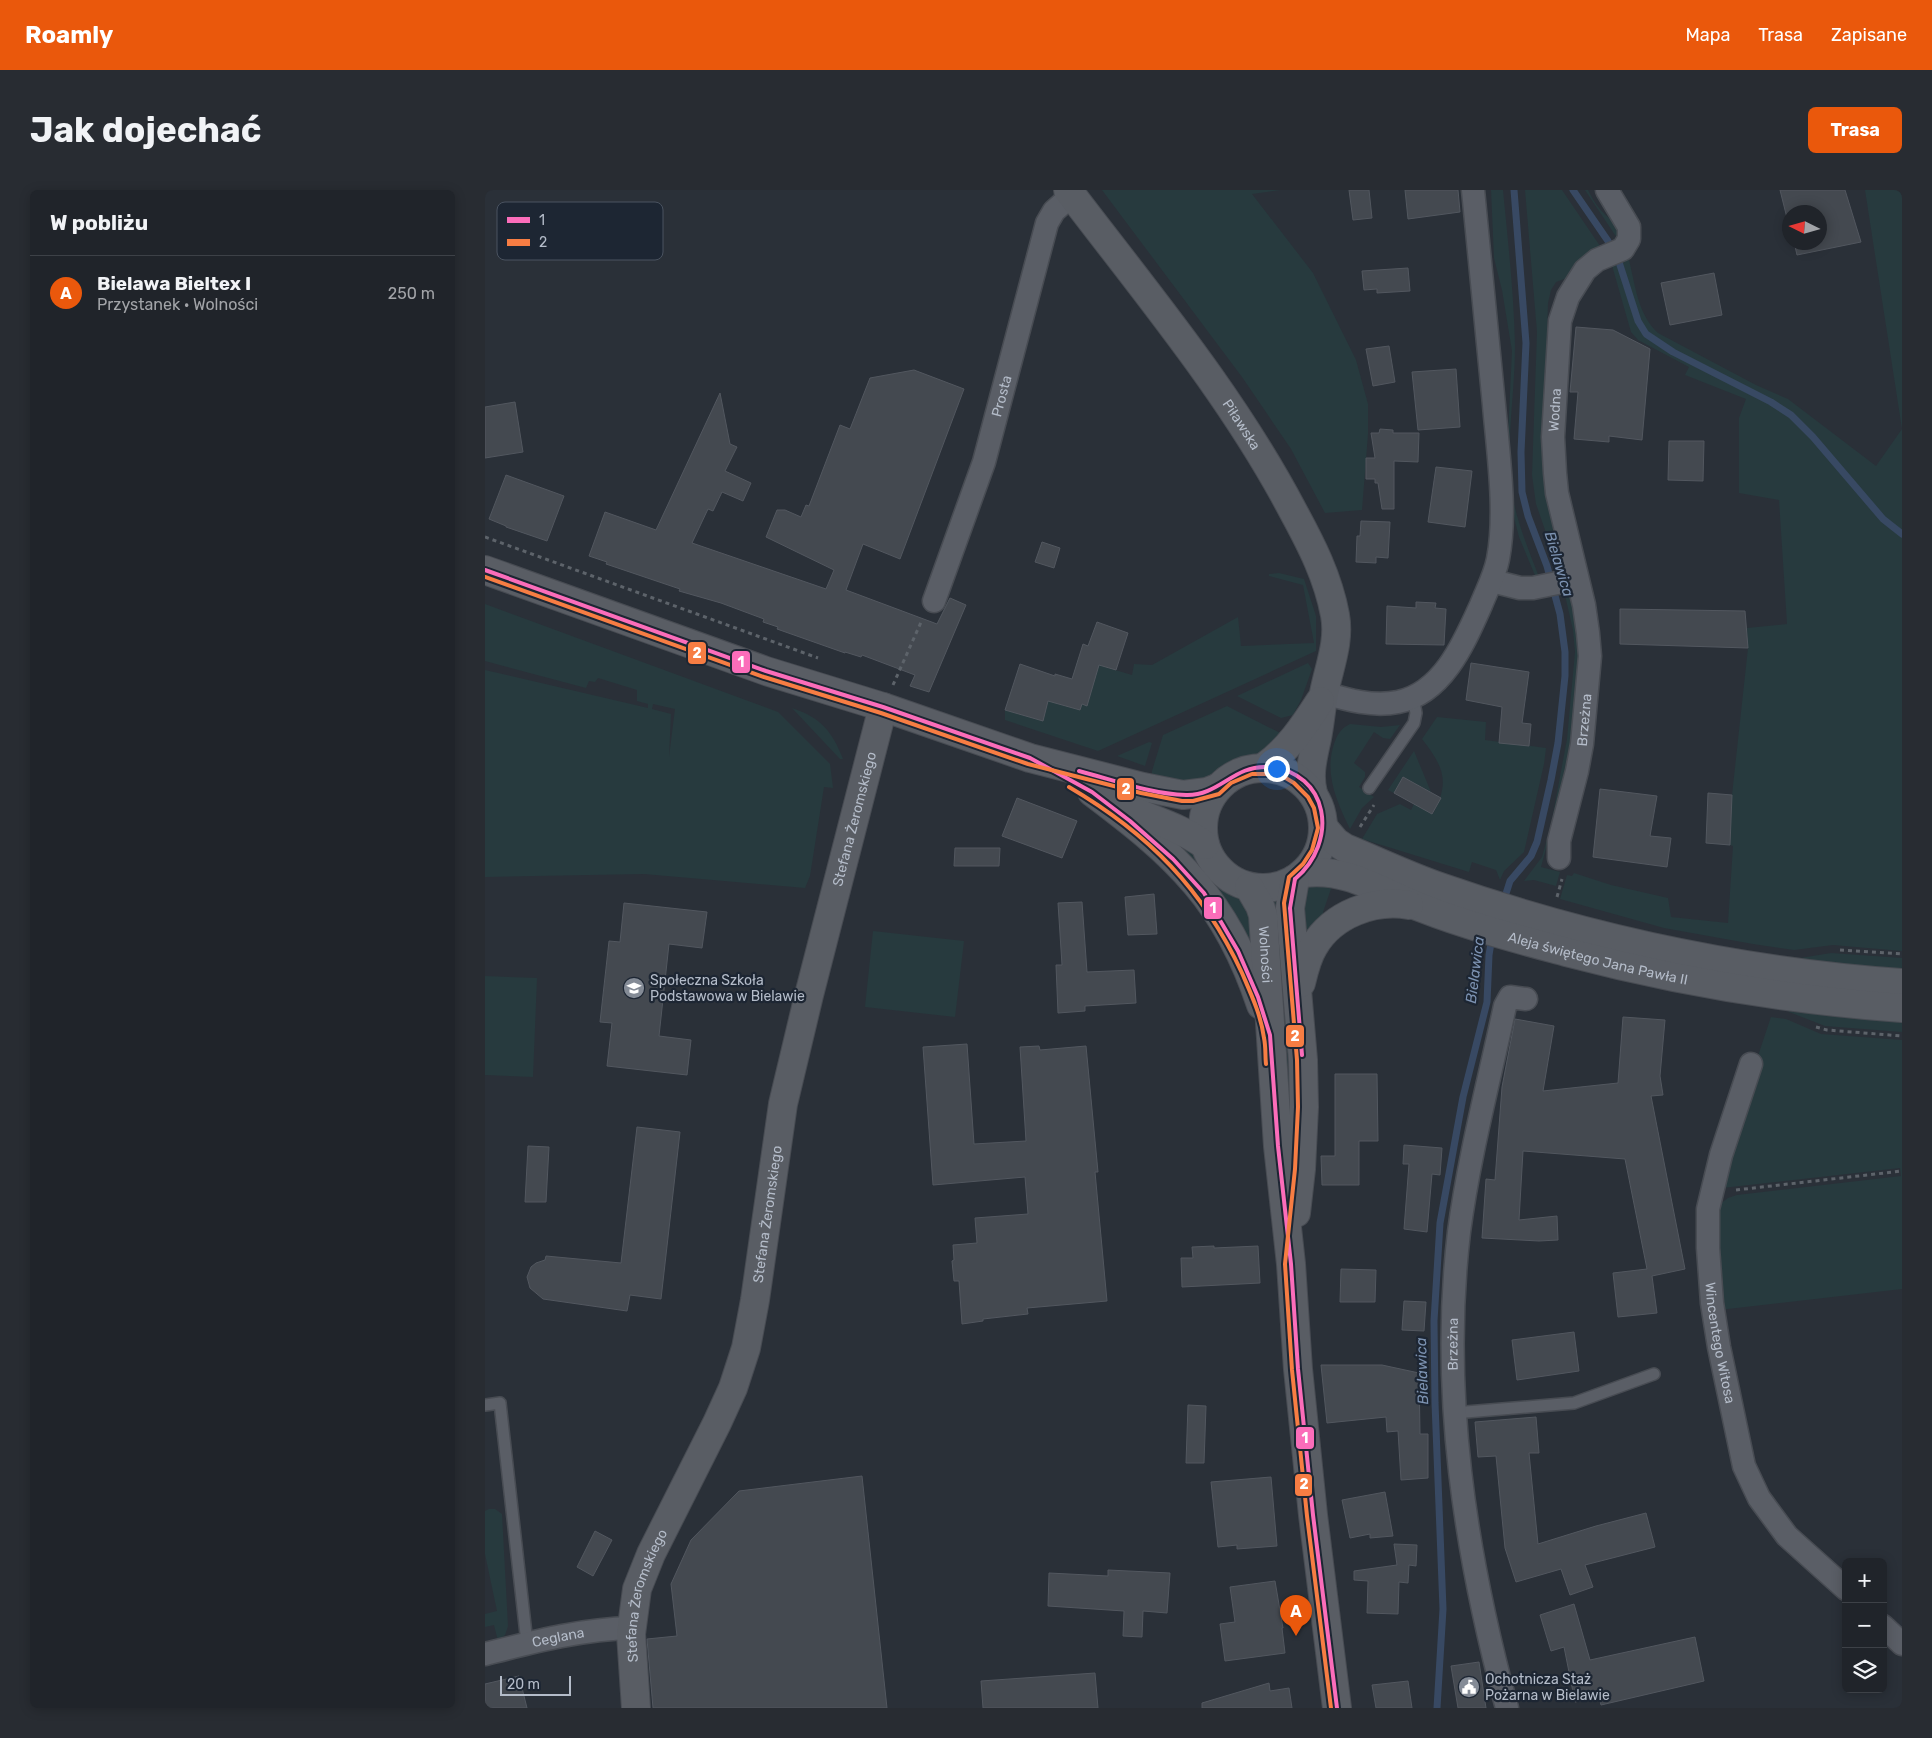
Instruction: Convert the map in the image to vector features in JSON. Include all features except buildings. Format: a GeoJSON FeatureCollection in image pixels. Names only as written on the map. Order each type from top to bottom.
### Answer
{"type":"FeatureCollection","features":[{"type":"Feature","properties":{"kind":"street"},"geometry":{"type":"LineString","coordinates":[[1324,693],[1358,702],[1379,704],[1399,702],[1413,697],[1429,687],[1452,662],[1472,624],[1491,581],[1498,559],[1501,508],[1497,437],[1473,190]]}},
{"type":"Feature","properties":{"kind":"street","name":"Wodna"},"geometry":{"type":"LineString","coordinates":[[1560,582],[1557,493],[1554,464],[1554,422],[1559,325],[1565,303],[1581,276],[1591,264],[1629,242],[1630,232],[1607,190]]}},
{"type":"Feature","properties":{"kind":"street","name":"Prosta"},"geometry":{"type":"LineString","coordinates":[[934,601],[985,462],[1047,223],[1054,211],[1070,193]]}},
{"type":"Feature","properties":{"kind":"street","name":"Piławska"},"geometry":{"type":"LineString","coordinates":[[1070,193],[1189,348],[1242,424],[1274,476],[1315,552],[1326,580],[1335,617],[1334,654],[1324,693],[1311,767],[1313,793]]}},
{"type":"Feature","properties":{"kind":"street"},"geometry":{"type":"LineString","coordinates":[[485,570],[765,671],[890,691],[1030,758],[1092,792],[1134,812],[1190,834],[1205,845]]}},
{"type":"Feature","properties":{"kind":"street"},"geometry":{"type":"LineString","coordinates":[[1491,581],[1520,588],[1560,582]]}},
{"type":"Feature","properties":{"kind":"street","name":"Brzeżna"},"geometry":{"type":"LineString","coordinates":[[1559,858],[1559,841],[1580,756],[1589,665],[1588,633],[1560,582]]}},
{"type":"Feature","properties":{"kind":"street","name":"Stefana Żeromskiego"},"geometry":{"type":"LineString","coordinates":[[636,1708],[631,1628],[634,1601],[642,1575],[717,1423],[735,1382],[746,1348],[757,1290],[783,1104],[809,995],[890,691]]}},
{"type":"Feature","properties":{"kind":"street","name":"Piławska"},"geometry":{"type":"LineString","coordinates":[[1264,767],[1277,758],[1292,742],[1324,693]]}},
{"type":"Feature","properties":{"kind":"street"},"geometry":{"type":"LineString","coordinates":[[1030,758],[1143,787],[1183,795],[1207,792],[1217,788]]}},
{"type":"Feature","properties":{"kind":"street"},"geometry":{"type":"LineString","coordinates":[[1264,767],[1286,771],[1298,778],[1313,793],[1320,806],[1324,828],[1318,852],[1299,876],[1273,888],[1249,887],[1223,874],[1212,860],[1205,845],[1203,819],[1208,802],[1217,788],[1227,778],[1251,768],[1264,767]]}},
{"type":"Feature","properties":{"kind":"street"},"geometry":{"type":"LineString","coordinates":[[1092,792],[1156,843],[1203,893],[1238,951],[1258,997],[1270,1035]]}},
{"type":"Feature","properties":{"kind":"street","name":"Aleja świętego Jana Pawła II"},"geometry":{"type":"LineString","coordinates":[[1324,828],[1336,842],[1345,848],[1413,877],[1479,913],[1520,926],[1610,937],[1709,959],[1785,972],[1902,983]]}},
{"type":"Feature","properties":{"kind":"street","name":"Aleja świętego Jana Pawła II"},"geometry":{"type":"LineString","coordinates":[[1299,876],[1322,872],[1343,875],[1377,887],[1421,908],[1479,913]]}},
{"type":"Feature","properties":{"kind":"street","name":"Wolności"},"geometry":{"type":"LineString","coordinates":[[1291,1264],[1301,1169],[1304,1108],[1303,1065],[1290,908],[1299,876]]}},
{"type":"Feature","properties":{"kind":"street","name":"Wolności"},"geometry":{"type":"LineString","coordinates":[[1249,887],[1263,915],[1278,1146],[1291,1264],[1298,1369],[1313,1515],[1337,1708]]}},
{"type":"Feature","properties":{"kind":"street"},"geometry":{"type":"LineString","coordinates":[[1297,997],[1307,960],[1314,945],[1324,933],[1339,921],[1355,911],[1373,905],[1403,904],[1421,908]]}},
{"type":"Feature","properties":{"kind":"street","name":"Aleja świętego Jana Pawła II"},"geometry":{"type":"LineString","coordinates":[[1520,926],[1567,952],[1688,980],[1819,1000],[1902,1008]]}},
{"type":"Feature","properties":{"kind":"street","name":"Brzeżna"},"geometry":{"type":"LineString","coordinates":[[1507,1708],[1492,1649],[1470,1541],[1461,1482],[1454,1413],[1453,1345],[1456,1261],[1469,1167],[1505,1006],[1510,997],[1525,999]]}},
{"type":"Feature","properties":{"kind":"street","name":"Wincentego Witosa"},"geometry":{"type":"LineString","coordinates":[[1751,1064],[1721,1155],[1711,1193],[1707,1225],[1712,1303],[1719,1347],[1744,1466],[1759,1498],[1776,1523],[1791,1540],[1842,1585]]}},
{"type":"Feature","properties":{"kind":"street","name":"Ceglana"},"geometry":{"type":"LineString","coordinates":[[485,1654],[527,1643],[590,1631],[631,1628]]}},
{"type":"Feature","properties":{"kind":"street"},"geometry":{"type":"LineString","coordinates":[[1887,1630],[1902,1644]]}},
{"type":"Feature","properties":{"kind":"lane"},"geometry":{"type":"LineString","coordinates":[[1369,788],[1414,723],[1416,714],[1413,697]]}},
{"type":"Feature","properties":{"kind":"lane"},"geometry":{"type":"LineString","coordinates":[[1454,1413],[1574,1403],[1655,1374]]}},
{"type":"Feature","properties":{"kind":"lane"},"geometry":{"type":"LineString","coordinates":[[485,1405],[499,1403],[527,1643]]}},
{"type":"Feature","properties":{"kind":"path"},"geometry":{"type":"LineString","coordinates":[[485,537],[824,660]]}},
{"type":"Feature","properties":{"kind":"path"},"geometry":{"type":"LineString","coordinates":[[890,691],[930,603],[934,601]]}},
{"type":"Feature","properties":{"kind":"path"},"geometry":{"type":"LineString","coordinates":[[1556,899],[1561,882]]}},
{"type":"Feature","properties":{"kind":"path"},"geometry":{"type":"LineString","coordinates":[[1711,1193],[1902,1171]]}},
{"type":"Feature","properties":{"kind":"green space"},"geometry":{"type":"Polygon","coordinates":[[[1102,190],[1280,190],[1252,194],[1313,273],[1356,360],[1368,404],[1368,434],[1362,510],[1325,513],[1291,449],[1242,377],[1102,190]]]}},
{"type":"Feature","properties":{"kind":"green space"},"geometry":{"type":"Polygon","coordinates":[[[1491,190],[1503,190],[1511,268],[1515,364],[1510,434],[1511,487],[1526,544],[1539,577],[1536,577],[1519,537],[1512,510],[1507,457],[1512,351],[1502,290],[1494,258],[1491,190]]]}},
{"type":"Feature","properties":{"kind":"green space"},"geometry":{"type":"Polygon","coordinates":[[[1525,190],[1562,190],[1600,246],[1617,238],[1585,190],[1588,190],[1597,206],[1616,226],[1619,235],[1618,241],[1572,276],[1556,282],[1551,290],[1548,303],[1543,457],[1564,570],[1560,573],[1536,504],[1532,475],[1537,332],[1525,190]]]}},
{"type":"Feature","properties":{"kind":"green space"},"geometry":{"type":"Polygon","coordinates":[[[1865,190],[1902,190],[1902,429],[1865,190]]]}},
{"type":"Feature","properties":{"kind":"green space"},"geometry":{"type":"Polygon","coordinates":[[[1628,256],[1641,307],[1645,317],[1658,333],[1756,385],[1788,399],[1876,466],[1902,429],[1902,951],[1833,945],[1794,950],[1753,944],[1664,928],[1560,899],[1567,875],[1572,876],[1574,873],[1611,885],[1668,898],[1671,917],[1728,923],[1733,846],[1730,845],[1732,795],[1748,648],[1747,628],[1787,624],[1779,500],[1739,493],[1739,418],[1746,399],[1685,375],[1689,367],[1638,340],[1631,332],[1611,262],[1628,256]]]}},
{"type":"Feature","properties":{"kind":"green space"},"geometry":{"type":"Polygon","coordinates":[[[1279,573],[1304,579],[1316,616],[1316,651],[1098,751],[1005,720],[1005,710],[1043,721],[1050,695],[1061,705],[1080,710],[1082,704],[1087,705],[1093,685],[1072,679],[1078,659],[1132,675],[1134,664],[1152,665],[1238,617],[1241,646],[1314,643],[1303,585],[1269,576],[1269,574],[1279,573]]]}},
{"type":"Feature","properties":{"kind":"green space"},"geometry":{"type":"Polygon","coordinates":[[[1564,591],[1567,591],[1572,599],[1580,655],[1568,767],[1541,867],[1560,872],[1556,886],[1534,880],[1524,881],[1542,857],[1551,825],[1567,739],[1575,652],[1573,630],[1564,591]]]}},
{"type":"Feature","properties":{"kind":"green space"},"geometry":{"type":"Polygon","coordinates":[[[485,604],[778,712],[830,764],[833,788],[824,787],[810,876],[805,888],[644,874],[485,877],[485,670],[648,708],[648,704],[637,701],[637,690],[598,678],[595,682],[589,681],[586,688],[485,661],[485,604]],[[653,704],[652,709],[671,714],[669,757],[675,709],[653,704]]]}},
{"type":"Feature","properties":{"kind":"green space"},"geometry":{"type":"Polygon","coordinates":[[[1308,663],[1312,669],[1301,700],[1293,715],[1281,718],[1237,696],[1308,663]]]}},
{"type":"Feature","properties":{"kind":"green space"},"geometry":{"type":"Polygon","coordinates":[[[1227,706],[1286,736],[1269,750],[1236,760],[1192,784],[1152,778],[1152,771],[1163,735],[1227,706]]]}},
{"type":"Feature","properties":{"kind":"green space"},"geometry":{"type":"Polygon","coordinates":[[[792,708],[811,716],[825,727],[835,741],[843,759],[840,759],[792,708]]]}},
{"type":"Feature","properties":{"kind":"green space"},"geometry":{"type":"Polygon","coordinates":[[[1437,717],[1486,722],[1485,740],[1546,748],[1524,852],[1504,871],[1500,880],[1496,870],[1472,862],[1469,872],[1362,839],[1377,814],[1400,804],[1411,810],[1414,804],[1433,814],[1442,793],[1442,775],[1435,758],[1422,739],[1437,717]]]}},
{"type":"Feature","properties":{"kind":"green space"},"geometry":{"type":"Polygon","coordinates":[[[1350,724],[1381,727],[1400,725],[1390,739],[1383,738],[1374,732],[1354,763],[1365,772],[1365,777],[1359,787],[1374,797],[1362,808],[1350,829],[1333,788],[1330,766],[1334,744],[1342,730],[1350,724]]]}},
{"type":"Feature","properties":{"kind":"green space"},"geometry":{"type":"Polygon","coordinates":[[[1149,742],[1152,743],[1145,766],[1117,756],[1149,742]]]}},
{"type":"Feature","properties":{"kind":"green space"},"geometry":{"type":"Polygon","coordinates":[[[1414,751],[1431,792],[1403,777],[1394,793],[1388,790],[1414,751]]]}},
{"type":"Feature","properties":{"kind":"green space"},"geometry":{"type":"Polygon","coordinates":[[[1161,830],[1192,849],[1209,876],[1236,896],[1247,908],[1252,917],[1257,964],[1161,830]]]}},
{"type":"Feature","properties":{"kind":"green space"},"geometry":{"type":"Polygon","coordinates":[[[1313,883],[1333,883],[1323,912],[1327,917],[1304,946],[1301,903],[1307,889],[1313,883]]]}},
{"type":"Feature","properties":{"kind":"green space"},"geometry":{"type":"Polygon","coordinates":[[[1275,897],[1278,897],[1294,1083],[1282,1083],[1273,901],[1275,897]]]}},
{"type":"Feature","properties":{"kind":"green space"},"geometry":{"type":"Polygon","coordinates":[[[873,931],[964,941],[955,1017],[865,1007],[873,931]]]}},
{"type":"Feature","properties":{"kind":"green space"},"geometry":{"type":"Polygon","coordinates":[[[1831,953],[1902,958],[1902,970],[1794,959],[1831,953]]]}},
{"type":"Feature","properties":{"kind":"green space"},"geometry":{"type":"Polygon","coordinates":[[[485,976],[537,978],[533,1077],[485,1075],[485,976]]]}},
{"type":"Feature","properties":{"kind":"green space"},"geometry":{"type":"Polygon","coordinates":[[[1789,1011],[1902,1021],[1902,1032],[1825,1026],[1789,1011]]]}},
{"type":"Feature","properties":{"kind":"green space"},"geometry":{"type":"Polygon","coordinates":[[[1771,1017],[1786,1019],[1821,1034],[1902,1040],[1902,1289],[1719,1310],[1712,1261],[1720,1204],[1728,1198],[1737,1195],[1901,1176],[1900,1168],[1722,1188],[1730,1140],[1771,1017]]]}},
{"type":"Feature","properties":{"kind":"green space"},"geometry":{"type":"Polygon","coordinates":[[[495,1509],[502,1514],[508,1626],[505,1635],[498,1641],[494,1625],[485,1627],[485,1614],[497,1611],[485,1554],[485,1511],[495,1509]]]}},
{"type":"Feature","properties":{"kind":"waterway","name":"Bielawica"},"geometry":{"type":"LineString","coordinates":[[1503,903],[1510,881],[1531,856],[1537,842],[1558,743],[1565,676],[1565,652],[1560,614],[1547,566],[1528,516],[1522,492],[1521,452],[1526,343],[1514,190]]}},
{"type":"Feature","properties":{"kind":"waterway"},"geometry":{"type":"LineString","coordinates":[[1573,190],[1608,241],[1619,262],[1638,321],[1646,334],[1673,352],[1771,402],[1791,415],[1813,437],[1883,519],[1902,534]]}},
{"type":"Feature","properties":{"kind":"waterway","name":"Bielawica"},"geometry":{"type":"LineString","coordinates":[[1437,1708],[1443,1609],[1435,1403],[1434,1321],[1440,1223],[1463,1097],[1487,1002],[1489,955],[1492,937]]}},
{"type":"Feature","properties":{"kind":"transit line","name":"1"},"geometry":{"type":"LineString","coordinates":[[485,570],[766,671],[883,707],[1030,758],[1092,792],[1130,821],[1173,859],[1204,893],[1238,951],[1258,997],[1270,1035],[1278,1146],[1291,1264],[1298,1369],[1313,1515],[1337,1708]]}},
{"type":"Feature","properties":{"kind":"transit line","name":"2"},"geometry":{"type":"LineString","coordinates":[[485,577],[764,677],[881,713],[1028,764],[1141,793],[1182,801],[1193,801],[1219,794],[1231,783],[1252,774],[1271,774],[1284,777],[1294,783],[1308,797],[1314,808],[1318,828],[1312,850],[1303,864],[1289,877],[1284,903],[1297,1060],[1298,1107],[1295,1169],[1285,1264],[1292,1370],[1307,1516],[1331,1708]]}},
{"type":"Feature","properties":{"kind":"transit line","name":"1"},"geometry":{"type":"LineString","coordinates":[[1079,771],[1159,792],[1186,795],[1208,791],[1236,775],[1255,768],[1267,767],[1288,771],[1304,781],[1315,794],[1321,811],[1322,828],[1318,846],[1309,864],[1295,879]]}},
{"type":"Feature","properties":{"kind":"transit line","name":"2"},"geometry":{"type":"LineString","coordinates":[[1069,787],[1098,805],[1149,844],[1171,866],[1210,915],[1227,943],[1255,1005],[1263,1029],[1266,1064]]}},
{"type":"Feature","properties":{"kind":"transit line","name":"1"},"geometry":{"type":"LineString","coordinates":[[1295,879],[1290,908],[1302,1055]]}},
{"type":"Feature","properties":{"kind":"place","name":"Społeczna Szkoła Podstawowa w Bielawie"},"geometry":{"type":"Point","coordinates":[634,988]}},
{"type":"Feature","properties":{"kind":"place","name":"Bielawa Bieltex I"},"geometry":{"type":"Point","coordinates":[1296,1636]}},
{"type":"Feature","properties":{"kind":"place","name":"Ochotnicza Staż Pożarna w Bielawie"},"geometry":{"type":"Point","coordinates":[1469,1687]}}]}
